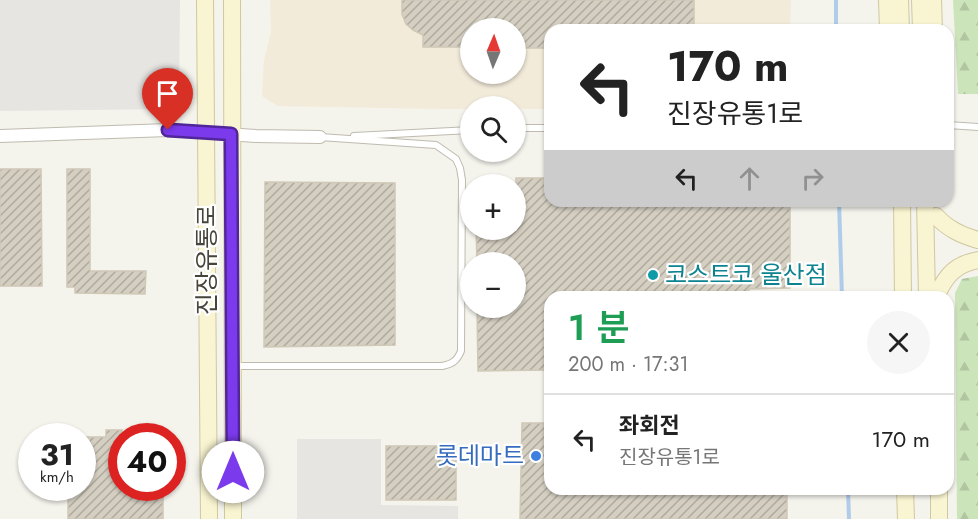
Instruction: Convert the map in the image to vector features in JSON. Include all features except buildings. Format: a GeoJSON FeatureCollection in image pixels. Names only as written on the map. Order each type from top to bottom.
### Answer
{"type":"FeatureCollection","features":[{"type":"Feature","properties":{"kind":"street","name":"진장유통로"},"geometry":{"type":"LineString","coordinates":[[206,0],[209,519]]}},
{"type":"Feature","properties":{"kind":"street","name":"진장유통로"},"geometry":{"type":"LineString","coordinates":[[232,0],[233,519]]}},
{"type":"Feature","properties":{"kind":"street"},"geometry":{"type":"LineString","coordinates":[[887,0],[888,24]]}},
{"type":"Feature","properties":{"kind":"street"},"geometry":{"type":"LineString","coordinates":[[900,0],[901,24]]}},
{"type":"Feature","properties":{"kind":"street"},"geometry":{"type":"LineString","coordinates":[[920,0],[921,24]]}},
{"type":"Feature","properties":{"kind":"street"},"geometry":{"type":"LineString","coordinates":[[933,0],[934,24]]}},
{"type":"Feature","properties":{"kind":"street"},"geometry":{"type":"LineString","coordinates":[[0,136],[168,130],[320,137]]}},
{"type":"Feature","properties":{"kind":"street"},"geometry":{"type":"LineString","coordinates":[[897,207],[903,291]]}},
{"type":"Feature","properties":{"kind":"street"},"geometry":{"type":"LineString","coordinates":[[902,207],[903,291]]}},
{"type":"Feature","properties":{"kind":"street"},"geometry":{"type":"LineString","coordinates":[[926,207],[934,291]]}},
{"type":"Feature","properties":{"kind":"street"},"geometry":{"type":"LineString","coordinates":[[934,291],[936,208]]}},
{"type":"Feature","properties":{"kind":"street"},"geometry":{"type":"LineString","coordinates":[[936,208],[943,224],[978,240]]}},
{"type":"Feature","properties":{"kind":"street"},"geometry":{"type":"LineString","coordinates":[[937,291],[950,273],[961,265],[978,260]]}},
{"type":"Feature","properties":{"kind":"street"},"geometry":{"type":"LineString","coordinates":[[905,495],[906,519]]}},
{"type":"Feature","properties":{"kind":"street"},"geometry":{"type":"LineString","coordinates":[[930,495],[930,519]]}},
{"type":"Feature","properties":{"kind":"street"},"geometry":{"type":"LineString","coordinates":[[939,495],[939,519]]}},
{"type":"Feature","properties":{"kind":"lane"},"geometry":{"type":"LineString","coordinates":[[954,125],[978,127]]}},
{"type":"Feature","properties":{"kind":"lane"},"geometry":{"type":"LineString","coordinates":[[526,128],[544,128]]}},
{"type":"Feature","properties":{"kind":"lane"},"geometry":{"type":"LineString","coordinates":[[320,137],[460,131]]}},
{"type":"Feature","properties":{"kind":"lane"},"geometry":{"type":"LineString","coordinates":[[232,366],[442,366],[458,359],[461,351],[462,180],[456,159],[436,145],[320,137]]}},
{"type":"Feature","properties":{"kind":"shaded area"},"geometry":{"type":"Polygon","coordinates":[[[0,0],[180,0],[179,98],[170,109],[0,111],[0,0]]]}},
{"type":"Feature","properties":{"kind":"shaded area"},"geometry":{"type":"Polygon","coordinates":[[[270,0],[791,0],[790,24],[544,24],[544,109],[526,109],[526,96],[460,96],[460,109],[438,109],[278,106],[262,96],[264,60],[271,32],[270,0]]]}},
{"type":"Feature","properties":{"kind":"shaded area"},"geometry":{"type":"Polygon","coordinates":[[[297,439],[381,439],[381,505],[458,506],[458,519],[297,519],[297,439]]]}},
{"type":"Feature","properties":{"kind":"green space"},"geometry":{"type":"Polygon","coordinates":[[[953,0],[978,0],[978,94],[958,94],[953,0]]]}},
{"type":"Feature","properties":{"kind":"green space"},"geometry":{"type":"Polygon","coordinates":[[[978,276],[978,519],[957,519],[955,293],[962,279],[978,276]]]}},
{"type":"Feature","properties":{"kind":"waterway"},"geometry":{"type":"LineString","coordinates":[[836,0],[836,24]]}},
{"type":"Feature","properties":{"kind":"waterway"},"geometry":{"type":"LineString","coordinates":[[839,207],[842,291]]}},
{"type":"Feature","properties":{"kind":"waterway"},"geometry":{"type":"LineString","coordinates":[[848,495],[849,519]]}},
{"type":"Feature","properties":{"kind":"place","name":"코스트코 울산점"},"geometry":{"type":"Point","coordinates":[653,275]}},
{"type":"Feature","properties":{"kind":"place","name":"롯데마트"},"geometry":{"type":"Point","coordinates":[536,456]}},
{"type":"Feature","properties":{"kind":"route"},"geometry":{"type":"LineString","coordinates":[[168,130],[231,134],[233,472]]}}]}
